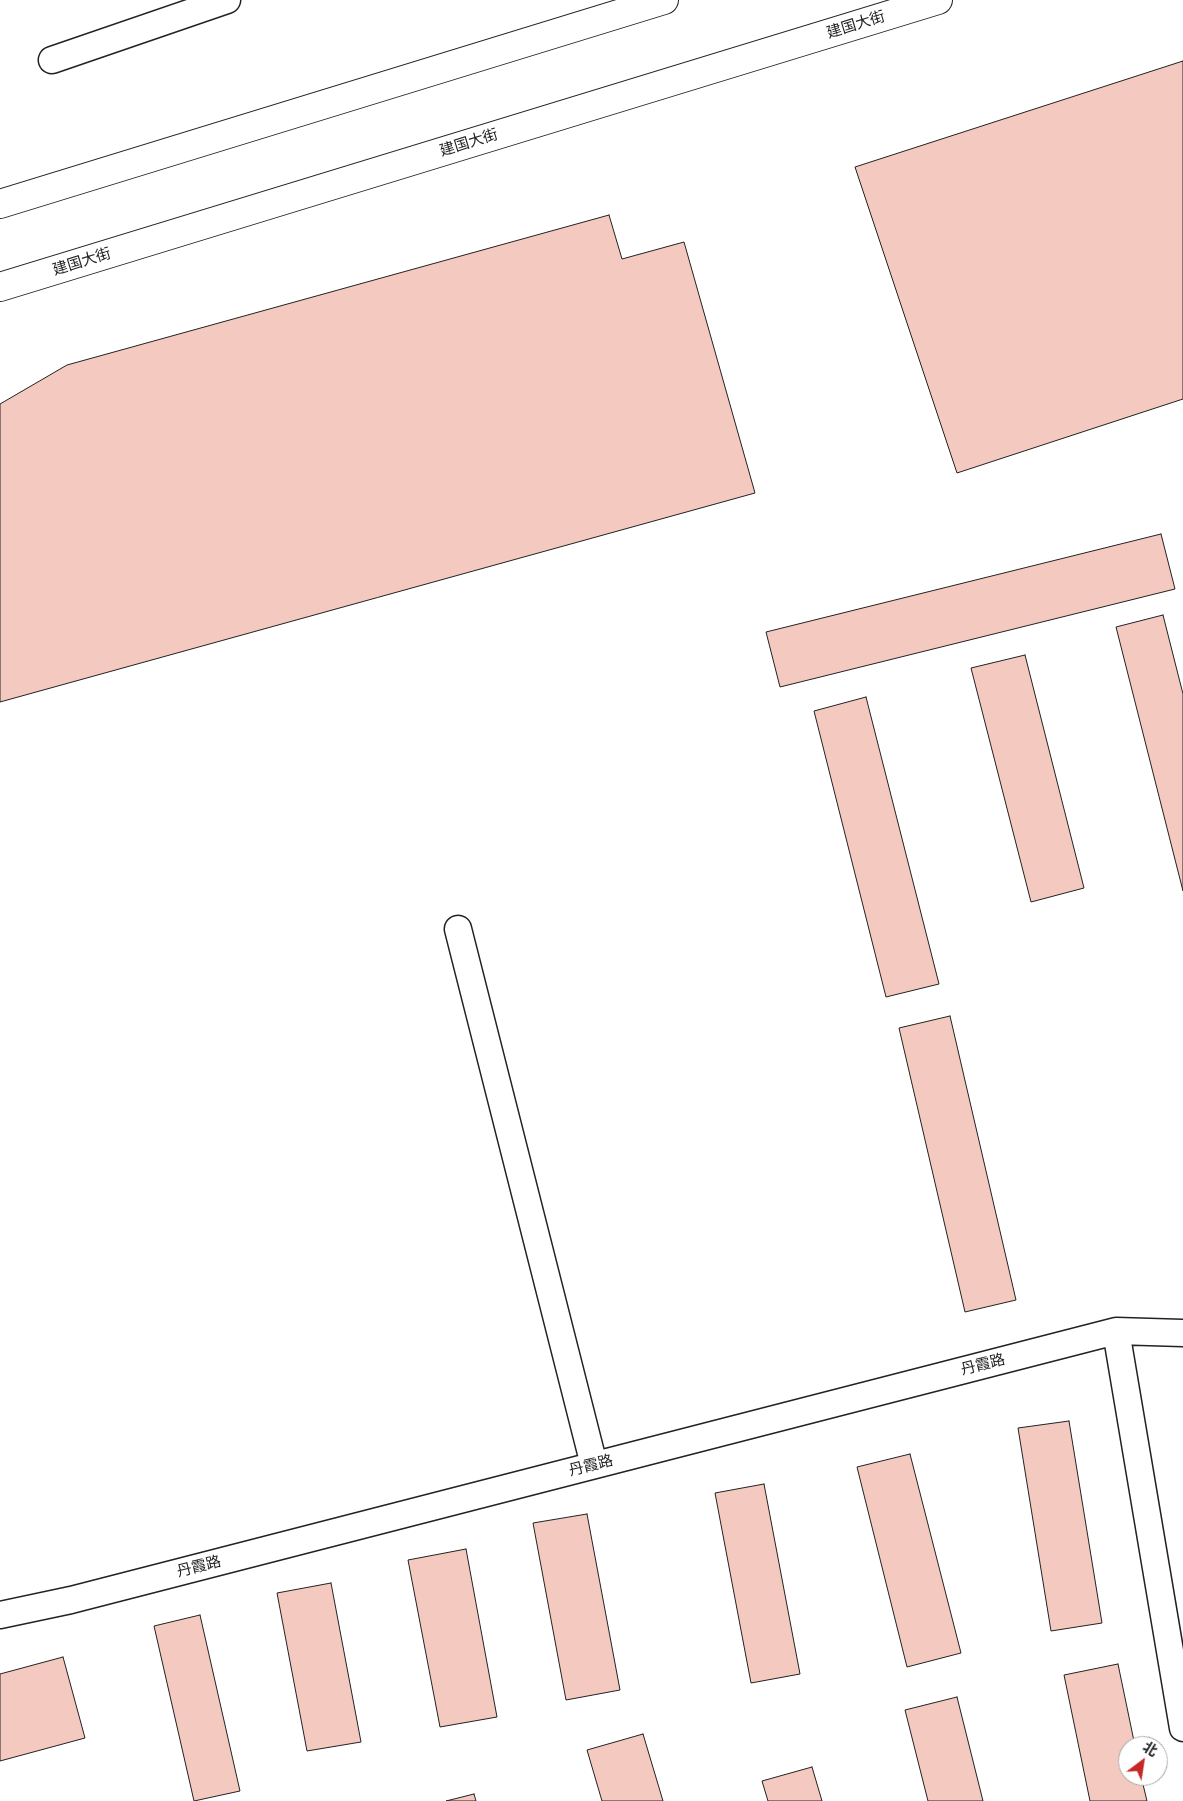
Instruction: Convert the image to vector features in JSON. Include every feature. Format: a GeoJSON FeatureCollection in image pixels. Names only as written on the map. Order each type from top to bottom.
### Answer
{"type":"FeatureCollection","features":[{"type":"Feature","properties":{"kind":"street"},"geometry":{"type":"LineString","coordinates":[[52,60],[227,0]]}},
{"type":"Feature","properties":{"kind":"street"},"geometry":{"type":"LineString","coordinates":[[0,204],[664,0]]}},
{"type":"Feature","properties":{"kind":"street","name":"建国大街"},"geometry":{"type":"LineString","coordinates":[[0,287],[938,0]]}},
{"type":"Feature","properties":{"kind":"street"},"geometry":{"type":"LineString","coordinates":[[458,929],[594,1465]]}},
{"type":"Feature","properties":{"kind":"street"},"geometry":{"type":"LineString","coordinates":[[1116,1330],[1183,1728]]}},
{"type":"Feature","properties":{"kind":"street","name":"丹霞路"},"geometry":{"type":"LineString","coordinates":[[0,1615],[71,1600],[1116,1330],[1183,1333]]}},
{"type":"Feature","properties":{"kind":"building"},"geometry":{"type":"Polygon","coordinates":[[[1183,61],[1183,399],[957,473],[855,167],[1183,61]]]}},
{"type":"Feature","properties":{"kind":"building"},"geometry":{"type":"Polygon","coordinates":[[[609,215],[622,259],[684,242],[755,493],[0,702],[0,404],[67,365],[609,215]]]}},
{"type":"Feature","properties":{"kind":"building"},"geometry":{"type":"Polygon","coordinates":[[[1161,534],[1175,589],[780,687],[766,632],[1161,534]]]}},
{"type":"Feature","properties":{"kind":"building"},"geometry":{"type":"Polygon","coordinates":[[[1163,615],[1183,694],[1183,891],[1116,627],[1163,615]]]}},
{"type":"Feature","properties":{"kind":"building"},"geometry":{"type":"Polygon","coordinates":[[[1025,655],[1084,888],[1031,902],[971,668],[1025,655]]]}},
{"type":"Feature","properties":{"kind":"building"},"geometry":{"type":"Polygon","coordinates":[[[866,697],[939,984],[886,997],[814,711],[866,697]]]}},
{"type":"Feature","properties":{"kind":"building"},"geometry":{"type":"Polygon","coordinates":[[[950,1016],[1016,1300],[965,1312],[899,1028],[950,1016]]]}},
{"type":"Feature","properties":{"kind":"building"},"geometry":{"type":"Polygon","coordinates":[[[1069,1421],[1102,1623],[1051,1631],[1018,1428],[1069,1421]]]}},
{"type":"Feature","properties":{"kind":"building"},"geometry":{"type":"Polygon","coordinates":[[[910,1454],[961,1653],[907,1667],[857,1467],[910,1454]]]}},
{"type":"Feature","properties":{"kind":"building"},"geometry":{"type":"Polygon","coordinates":[[[764,1484],[800,1674],[751,1683],[715,1493],[764,1484]]]}},
{"type":"Feature","properties":{"kind":"building"},"geometry":{"type":"Polygon","coordinates":[[[587,1514],[620,1690],[566,1700],[533,1523],[587,1514]]]}},
{"type":"Feature","properties":{"kind":"building"},"geometry":{"type":"Polygon","coordinates":[[[466,1549],[497,1717],[440,1727],[408,1560],[466,1549]]]}},
{"type":"Feature","properties":{"kind":"building"},"geometry":{"type":"Polygon","coordinates":[[[331,1583],[361,1742],[307,1751],[277,1593],[331,1583]]]}},
{"type":"Feature","properties":{"kind":"building"},"geometry":{"type":"Polygon","coordinates":[[[200,1615],[240,1791],[194,1801],[154,1626],[200,1615]]]}},
{"type":"Feature","properties":{"kind":"building"},"geometry":{"type":"Polygon","coordinates":[[[63,1657],[85,1738],[0,1761],[0,1674],[63,1657]]]}},
{"type":"Feature","properties":{"kind":"building"},"geometry":{"type":"Polygon","coordinates":[[[1118,1664],[1133,1736],[1118,1736],[1118,1786],[1143,1786],[1147,1801],[1090,1801],[1064,1675],[1118,1664]]]}},
{"type":"Feature","properties":{"kind":"building"},"geometry":{"type":"Polygon","coordinates":[[[957,1697],[983,1801],[928,1801],[905,1710],[957,1697]]]}},
{"type":"Feature","properties":{"kind":"building"},"geometry":{"type":"Polygon","coordinates":[[[643,1734],[663,1801],[602,1801],[587,1750],[643,1734]]]}},
{"type":"Feature","properties":{"kind":"building"},"geometry":{"type":"Polygon","coordinates":[[[812,1767],[822,1801],[768,1801],[762,1781],[812,1767]]]}},
{"type":"Feature","properties":{"kind":"building"},"geometry":{"type":"Polygon","coordinates":[[[474,1794],[476,1801],[446,1801],[474,1794]]]}}]}
